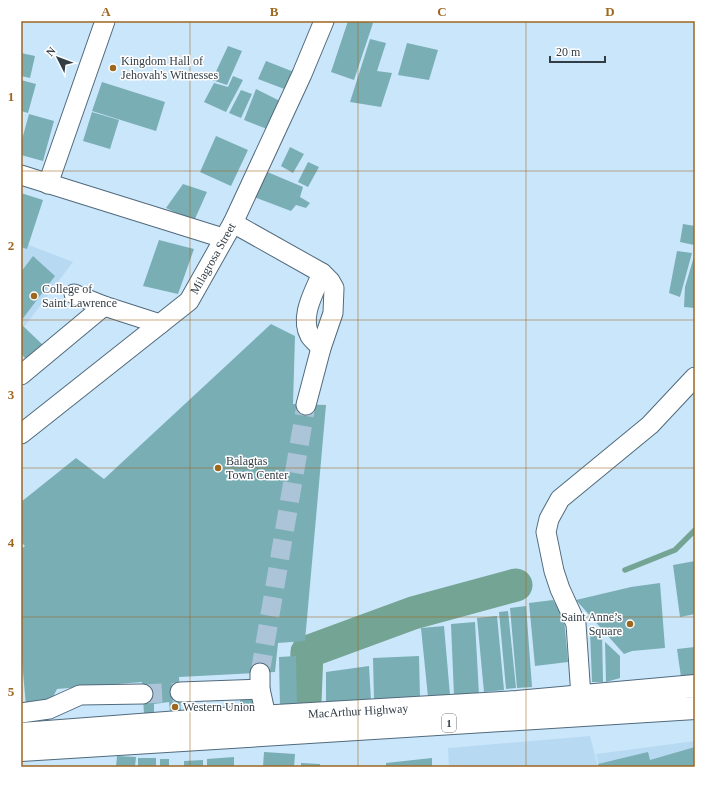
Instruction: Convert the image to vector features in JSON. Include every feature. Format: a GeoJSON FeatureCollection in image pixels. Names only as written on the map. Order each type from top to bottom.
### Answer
{"type":"FeatureCollection","features":[{"type":"Feature","properties":{"kind":"highway","name":"MacArthur Highway"},"geometry":{"type":"LineString","coordinates":[[21,734],[311,724],[581,705],[695,686]]}},
{"type":"Feature","properties":{"kind":"highway","name":"MacArthur Highway"},"geometry":{"type":"LineString","coordinates":[[581,705],[695,708]]}},
{"type":"Feature","properties":{"kind":"highway","name":"MacArthur Highway"},"geometry":{"type":"LineString","coordinates":[[21,750],[268,726]]}},
{"type":"Feature","properties":{"kind":"street"},"geometry":{"type":"LineString","coordinates":[[48,184],[105,21]]}},
{"type":"Feature","properties":{"kind":"street","name":"Milagrosa Street"},"geometry":{"type":"LineString","coordinates":[[21,434],[189,301],[228,230],[302,74],[324,21]]}},
{"type":"Feature","properties":{"kind":"street"},"geometry":{"type":"LineString","coordinates":[[21,176],[228,230],[322,273],[330,281],[334,288],[333,314],[321,348],[306,405]]}},
{"type":"Feature","properties":{"kind":"street"},"geometry":{"type":"LineString","coordinates":[[321,348],[310,336],[306,325],[306,316],[322,273]]}},
{"type":"Feature","properties":{"kind":"street"},"geometry":{"type":"LineString","coordinates":[[74,294],[104,306],[160,324]]}},
{"type":"Feature","properties":{"kind":"street"},"geometry":{"type":"LineString","coordinates":[[21,375],[104,306]]}},
{"type":"Feature","properties":{"kind":"street"},"geometry":{"type":"LineString","coordinates":[[581,705],[576,624],[560,589],[554,571],[546,532],[549,519],[560,499],[650,425],[695,377]]}},
{"type":"Feature","properties":{"kind":"street"},"geometry":{"type":"LineString","coordinates":[[180,692],[260,681],[268,726]]}},
{"type":"Feature","properties":{"kind":"street"},"geometry":{"type":"LineString","coordinates":[[21,713],[49,709],[80,695],[143,694]]}},
{"type":"Feature","properties":{"kind":"shaded area","name":"College of Saint Lawrence"},"geometry":{"type":"Polygon","coordinates":[[[21,242],[73,262],[21,331],[21,242]]]}},
{"type":"Feature","properties":{"kind":"shaded area"},"geometry":{"type":"Polygon","coordinates":[[[590,736],[598,767],[449,767],[448,748],[590,736]]]}},
{"type":"Feature","properties":{"kind":"shaded area"},"geometry":{"type":"Polygon","coordinates":[[[695,741],[695,767],[599,767],[596,754],[695,741]]]}},
{"type":"Feature","properties":{"kind":"building"},"geometry":{"type":"Polygon","coordinates":[[[348,21],[365,21],[373,23],[354,80],[331,72],[348,21]]]}},
{"type":"Feature","properties":{"kind":"building"},"geometry":{"type":"Polygon","coordinates":[[[370,39],[386,43],[377,71],[392,73],[381,107],[350,102],[370,39]]]}},
{"type":"Feature","properties":{"kind":"building"},"geometry":{"type":"Polygon","coordinates":[[[407,43],[438,50],[429,80],[398,75],[407,43]]]}},
{"type":"Feature","properties":{"kind":"building"},"geometry":{"type":"Polygon","coordinates":[[[228,46],[242,51],[227,85],[212,80],[228,46]]]}},
{"type":"Feature","properties":{"kind":"building"},"geometry":{"type":"Polygon","coordinates":[[[21,53],[35,56],[30,78],[21,76],[21,53]]]}},
{"type":"Feature","properties":{"kind":"building"},"geometry":{"type":"Polygon","coordinates":[[[266,61],[294,72],[287,90],[258,79],[266,61]]]}},
{"type":"Feature","properties":{"kind":"building"},"geometry":{"type":"Polygon","coordinates":[[[233,76],[243,80],[226,112],[204,102],[214,83],[228,87],[233,76]]]}},
{"type":"Feature","properties":{"kind":"building"},"geometry":{"type":"Polygon","coordinates":[[[21,80],[36,84],[28,113],[21,111],[21,80]]]}},
{"type":"Feature","properties":{"kind":"building"},"geometry":{"type":"Polygon","coordinates":[[[102,82],[165,102],[156,131],[92,111],[102,82]]]}},
{"type":"Feature","properties":{"kind":"building"},"geometry":{"type":"Polygon","coordinates":[[[256,89],[280,101],[267,129],[244,120],[256,89]]]}},
{"type":"Feature","properties":{"kind":"building"},"geometry":{"type":"Polygon","coordinates":[[[241,90],[252,94],[241,118],[229,113],[241,90]]]}},
{"type":"Feature","properties":{"kind":"building"},"geometry":{"type":"Polygon","coordinates":[[[92,112],[119,120],[110,149],[83,141],[92,112]]]}},
{"type":"Feature","properties":{"kind":"building"},"geometry":{"type":"Polygon","coordinates":[[[29,114],[54,121],[43,161],[21,155],[21,143],[29,114]]]}},
{"type":"Feature","properties":{"kind":"building"},"geometry":{"type":"Polygon","coordinates":[[[216,136],[248,150],[231,186],[200,172],[216,136]]]}},
{"type":"Feature","properties":{"kind":"building"},"geometry":{"type":"Polygon","coordinates":[[[290,147],[304,154],[293,173],[281,166],[290,147]]]}},
{"type":"Feature","properties":{"kind":"building"},"geometry":{"type":"Polygon","coordinates":[[[308,162],[319,167],[308,187],[298,182],[308,162]]]}},
{"type":"Feature","properties":{"kind":"building"},"geometry":{"type":"Polygon","coordinates":[[[265,171],[303,187],[300,197],[310,203],[306,208],[296,205],[291,211],[254,197],[265,171]]]}},
{"type":"Feature","properties":{"kind":"building"},"geometry":{"type":"Polygon","coordinates":[[[183,184],[207,192],[194,221],[166,208],[183,184]]]}},
{"type":"Feature","properties":{"kind":"building"},"geometry":{"type":"Polygon","coordinates":[[[21,193],[43,200],[27,249],[21,247],[21,193]]]}},
{"type":"Feature","properties":{"kind":"building"},"geometry":{"type":"Polygon","coordinates":[[[683,224],[695,226],[694,245],[680,242],[683,224]]]}},
{"type":"Feature","properties":{"kind":"building"},"geometry":{"type":"Polygon","coordinates":[[[159,240],[194,249],[178,294],[143,286],[159,240]]]}},
{"type":"Feature","properties":{"kind":"building"},"geometry":{"type":"Polygon","coordinates":[[[677,251],[692,253],[680,297],[669,293],[677,251]]]}},
{"type":"Feature","properties":{"kind":"building"},"geometry":{"type":"Polygon","coordinates":[[[695,253],[695,308],[684,307],[685,287],[695,253]]]}},
{"type":"Feature","properties":{"kind":"building"},"geometry":{"type":"Polygon","coordinates":[[[33,256],[55,276],[21,321],[21,272],[33,256]]]}},
{"type":"Feature","properties":{"kind":"building","name":"Balagtas Town Center"},"geometry":{"type":"Polygon","coordinates":[[[271,324],[295,336],[293,404],[326,405],[305,641],[278,643],[275,672],[179,677],[181,712],[170,712],[169,702],[154,704],[154,713],[144,714],[142,682],[57,689],[49,705],[26,706],[21,649],[21,549],[25,546],[21,542],[21,502],[76,458],[104,479],[271,324]]]}},
{"type":"Feature","properties":{"kind":"building"},"geometry":{"type":"Polygon","coordinates":[[[22,325],[44,346],[29,362],[21,354],[22,325]]]}},
{"type":"Feature","properties":{"kind":"building"},"geometry":{"type":"Polygon","coordinates":[[[695,561],[695,614],[680,617],[673,565],[695,561]]]}},
{"type":"Feature","properties":{"kind":"building","name":"Saint Anne’s Square"},"geometry":{"type":"Polygon","coordinates":[[[660,583],[665,648],[632,651],[624,654],[576,600],[631,587],[660,583]]]}},
{"type":"Feature","properties":{"kind":"building"},"geometry":{"type":"Polygon","coordinates":[[[553,600],[564,618],[568,662],[535,666],[529,603],[553,600]]]}},
{"type":"Feature","properties":{"kind":"building"},"geometry":{"type":"Polygon","coordinates":[[[526,606],[532,687],[517,688],[510,608],[526,606]]]}},
{"type":"Feature","properties":{"kind":"building"},"geometry":{"type":"Polygon","coordinates":[[[508,611],[516,688],[506,689],[499,612],[508,611]]]}},
{"type":"Feature","properties":{"kind":"building"},"geometry":{"type":"Polygon","coordinates":[[[497,616],[504,690],[484,692],[477,618],[497,616]]]}},
{"type":"Feature","properties":{"kind":"building"},"geometry":{"type":"Polygon","coordinates":[[[475,622],[479,695],[454,696],[451,624],[475,622]]]}},
{"type":"Feature","properties":{"kind":"building"},"geometry":{"type":"Polygon","coordinates":[[[444,626],[450,695],[428,697],[421,628],[444,626]]]}},
{"type":"Feature","properties":{"kind":"building"},"geometry":{"type":"Polygon","coordinates":[[[590,632],[602,632],[603,682],[592,682],[590,632]]]}},
{"type":"Feature","properties":{"kind":"building"},"geometry":{"type":"Polygon","coordinates":[[[605,642],[620,656],[620,678],[606,682],[605,642]]]}},
{"type":"Feature","properties":{"kind":"building"},"geometry":{"type":"Polygon","coordinates":[[[695,647],[695,675],[681,677],[677,649],[695,647]]]}},
{"type":"Feature","properties":{"kind":"building"},"geometry":{"type":"Polygon","coordinates":[[[296,656],[297,707],[280,708],[279,657],[296,656]]]}},
{"type":"Feature","properties":{"kind":"building"},"geometry":{"type":"Polygon","coordinates":[[[419,656],[420,697],[374,699],[373,658],[419,656]]]}},
{"type":"Feature","properties":{"kind":"building"},"geometry":{"type":"Polygon","coordinates":[[[369,666],[371,701],[326,705],[326,672],[369,666]]]}},
{"type":"Feature","properties":{"kind":"building"},"geometry":{"type":"Polygon","coordinates":[[[255,697],[255,707],[240,708],[240,698],[255,697]]]}},
{"type":"Feature","properties":{"kind":"building"},"geometry":{"type":"Polygon","coordinates":[[[695,747],[695,767],[599,767],[598,764],[648,752],[650,760],[695,747]]]}},
{"type":"Feature","properties":{"kind":"building"},"geometry":{"type":"Polygon","coordinates":[[[264,752],[295,754],[294,767],[263,767],[264,752]]]}},
{"type":"Feature","properties":{"kind":"building"},"geometry":{"type":"Polygon","coordinates":[[[117,756],[136,757],[135,767],[116,767],[117,756]]]}},
{"type":"Feature","properties":{"kind":"building"},"geometry":{"type":"Polygon","coordinates":[[[234,757],[234,767],[207,767],[207,759],[234,757]]]}},
{"type":"Feature","properties":{"kind":"building"},"geometry":{"type":"Polygon","coordinates":[[[138,758],[156,758],[156,767],[138,767],[138,758]]]}},
{"type":"Feature","properties":{"kind":"building"},"geometry":{"type":"Polygon","coordinates":[[[432,758],[432,767],[386,767],[386,763],[432,758]]]}},
{"type":"Feature","properties":{"kind":"building"},"geometry":{"type":"Polygon","coordinates":[[[160,759],[169,759],[169,767],[160,767],[160,759]]]}},
{"type":"Feature","properties":{"kind":"building"},"geometry":{"type":"Polygon","coordinates":[[[203,760],[203,767],[184,767],[184,761],[203,760]]]}},
{"type":"Feature","properties":{"kind":"building"},"geometry":{"type":"Polygon","coordinates":[[[301,763],[320,764],[320,767],[301,767],[301,763]]]}},
{"type":"Feature","properties":{"kind":"waterway"},"geometry":{"type":"LineString","coordinates":[[625,570],[675,550],[695,530]]}},
{"type":"Feature","properties":{"kind":"waterway"},"geometry":{"type":"LineString","coordinates":[[305,701],[307,652],[413,613],[516,585]]}},
{"type":"Feature","properties":{"kind":"tunnel"},"geometry":{"type":"LineString","coordinates":[[260,673],[306,405]]}},
{"type":"Feature","properties":{"kind":"tunnel"},"geometry":{"type":"LineString","coordinates":[[143,694],[180,692]]}},
{"type":"Feature","properties":{"kind":"place","name":"Kingdom Hall of Jehovah's Witnesses"},"geometry":{"type":"Point","coordinates":[113,68]}},
{"type":"Feature","properties":{"kind":"place","name":"College of Saint Lawrence"},"geometry":{"type":"Point","coordinates":[34,296]}},
{"type":"Feature","properties":{"kind":"place","name":"Balagtas Town Center"},"geometry":{"type":"Point","coordinates":[218,468]}},
{"type":"Feature","properties":{"kind":"place","name":"Saint Anne’s Square"},"geometry":{"type":"Point","coordinates":[630,624]}},
{"type":"Feature","properties":{"kind":"place","name":"Western Union"},"geometry":{"type":"Point","coordinates":[175,707]}}]}
